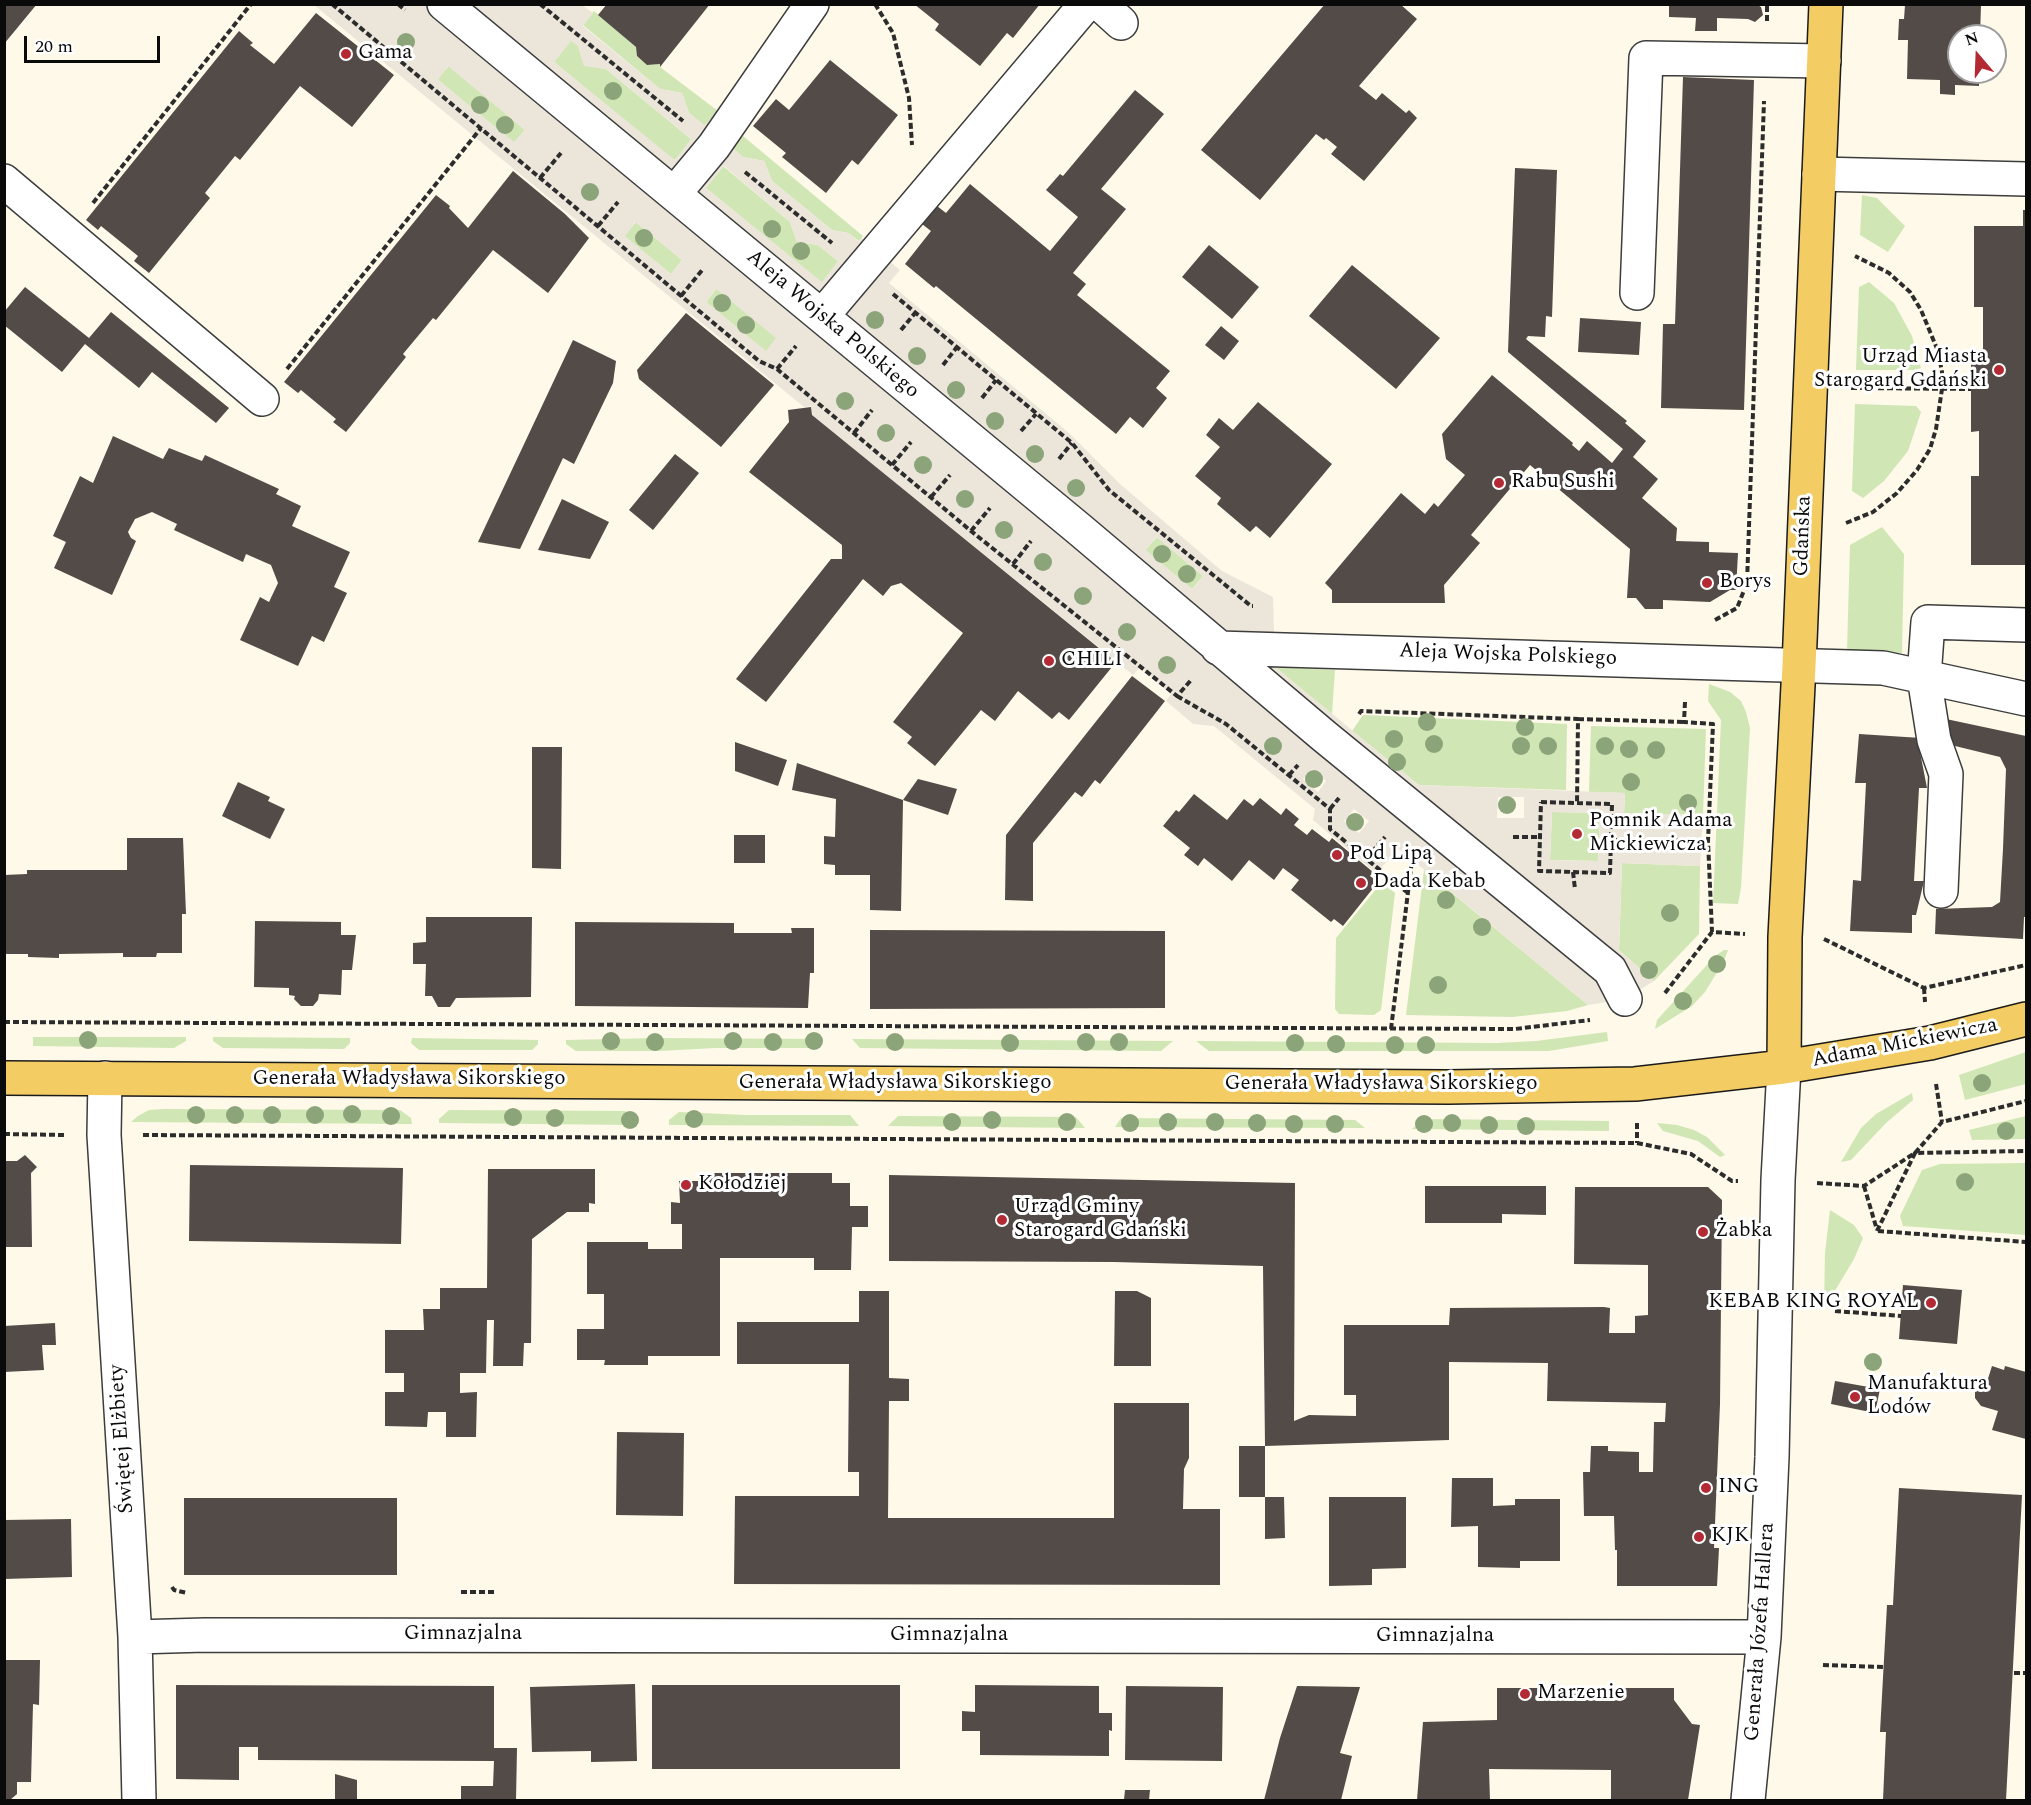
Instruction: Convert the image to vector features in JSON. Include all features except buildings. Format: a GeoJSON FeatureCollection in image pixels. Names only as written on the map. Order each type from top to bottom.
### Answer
{"type":"FeatureCollection","features":[{"type":"Feature","properties":{"kind":"main road","name":"Gdańska"},"geometry":{"type":"LineString","coordinates":[[1784,1067],[1785,937],[1826,4]]}},
{"type":"Feature","properties":{"kind":"main road","name":"Adama Mickiewicza"},"geometry":{"type":"LineString","coordinates":[[1784,1067],[1930,1043],[2026,1019]]}},
{"type":"Feature","properties":{"kind":"main road","name":"Generała Władysława Sikorskiego"},"geometry":{"type":"LineString","coordinates":[[4,1078],[1448,1087],[1635,1084],[1784,1067]]}},
{"type":"Feature","properties":{"kind":"street","name":"Aleja Wojska Polskiego"},"geometry":{"type":"LineString","coordinates":[[444,4],[1079,529],[1417,814],[1610,970],[1625,999]]}},
{"type":"Feature","properties":{"kind":"street"},"geometry":{"type":"LineString","coordinates":[[674,194],[714,146],[812,4]]}},
{"type":"Feature","properties":{"kind":"street"},"geometry":{"type":"LineString","coordinates":[[822,316],[1086,4]]}},
{"type":"Feature","properties":{"kind":"street"},"geometry":{"type":"LineString","coordinates":[[1637,293],[1646,58],[1824,62]]}},
{"type":"Feature","properties":{"kind":"street"},"geometry":{"type":"LineString","coordinates":[[1819,174],[2026,178]]}},
{"type":"Feature","properties":{"kind":"street"},"geometry":{"type":"LineString","coordinates":[[4,182],[262,399]]}},
{"type":"Feature","properties":{"kind":"street"},"geometry":{"type":"LineString","coordinates":[[1941,891],[1946,774],[1934,740],[1924,676],[1928,622],[2026,625]]}},
{"type":"Feature","properties":{"kind":"street","name":"Aleja Wojska Polskiego"},"geometry":{"type":"LineString","coordinates":[[1218,648],[1883,668],[2026,699]]}},
{"type":"Feature","properties":{"kind":"street","name":"Generała Józefa Hallera"},"geometry":{"type":"LineString","coordinates":[[1748,1800],[1764,1637],[1772,1457],[1778,1180],[1784,1067]]}},
{"type":"Feature","properties":{"kind":"street","name":"Świętej Elżbiety"},"geometry":{"type":"LineString","coordinates":[[105,1078],[104,1135],[135,1637],[139,1800]]}},
{"type":"Feature","properties":{"kind":"street","name":"Gimnazjalna"},"geometry":{"type":"LineString","coordinates":[[135,1637],[265,1635],[1764,1637]]}},
{"type":"Feature","properties":{"kind":"path"},"geometry":{"type":"LineString","coordinates":[[68,235],[251,4]]}},
{"type":"Feature","properties":{"kind":"path"},"geometry":{"type":"LineString","coordinates":[[332,4],[759,361],[777,369],[971,531],[1177,696],[1226,724],[1330,809],[1330,829],[1408,893]]}},
{"type":"Feature","properties":{"kind":"path"},"geometry":{"type":"LineString","coordinates":[[540,4],[863,268],[1072,443],[1109,490],[1251,606],[1262,606]]}},
{"type":"Feature","properties":{"kind":"path"},"geometry":{"type":"LineString","coordinates":[[875,4],[893,33],[909,98],[917,203]]}},
{"type":"Feature","properties":{"kind":"path"},"geometry":{"type":"LineString","coordinates":[[1707,623],[1724,617],[1737,608],[1747,583],[1767,4]]}},
{"type":"Feature","properties":{"kind":"path"},"geometry":{"type":"LineString","coordinates":[[262,399],[480,128]]}},
{"type":"Feature","properties":{"kind":"path"},"geometry":{"type":"LineString","coordinates":[[1842,525],[1872,512],[1897,493],[1917,470],[1930,448],[1936,429],[1942,388],[1938,351],[1921,310],[1910,292],[1889,273],[1851,254]]}},
{"type":"Feature","properties":{"kind":"path"},"geometry":{"type":"LineString","coordinates":[[1847,388],[1971,389]]}},
{"type":"Feature","properties":{"kind":"path"},"geometry":{"type":"LineString","coordinates":[[1177,696],[1218,648]]}},
{"type":"Feature","properties":{"kind":"path"},"geometry":{"type":"LineString","coordinates":[[1684,722],[1685,692]]}},
{"type":"Feature","properties":{"kind":"path"},"geometry":{"type":"LineString","coordinates":[[1289,776],[1324,736],[1349,728],[1361,711],[1713,724],[1708,841],[1712,932],[1659,1000]]}},
{"type":"Feature","properties":{"kind":"path"},"geometry":{"type":"LineString","coordinates":[[1577,804],[1578,719]]}},
{"type":"Feature","properties":{"kind":"path"},"geometry":{"type":"LineString","coordinates":[[1541,802],[1577,804],[1612,804],[1610,873],[1539,871],[1541,802]]}},
{"type":"Feature","properties":{"kind":"path"},"geometry":{"type":"LineString","coordinates":[[1391,1029],[1417,814]]}},
{"type":"Feature","properties":{"kind":"path"},"geometry":{"type":"LineString","coordinates":[[1611,840],[1708,841]]}},
{"type":"Feature","properties":{"kind":"path"},"geometry":{"type":"LineString","coordinates":[[1712,932],[1827,939],[1924,988],[2026,965]]}},
{"type":"Feature","properties":{"kind":"path"},"geometry":{"type":"LineString","coordinates":[[4,1022],[1515,1029],[1599,1019]]}},
{"type":"Feature","properties":{"kind":"path"},"geometry":{"type":"LineString","coordinates":[[1877,1231],[1916,1153],[1942,1122],[2026,1101]]}},
{"type":"Feature","properties":{"kind":"path"},"geometry":{"type":"LineString","coordinates":[[4,1134],[1637,1143],[1691,1154],[1732,1181],[1778,1180],[1864,1186],[1916,1153],[2026,1151]]}},
{"type":"Feature","properties":{"kind":"path"},"geometry":{"type":"LineString","coordinates":[[1864,1186],[1877,1231]]}},
{"type":"Feature","properties":{"kind":"path"},"geometry":{"type":"LineString","coordinates":[[1877,1231],[2026,1242]]}},
{"type":"Feature","properties":{"kind":"path"},"geometry":{"type":"LineString","coordinates":[[1835,1311],[1901,1316]]}},
{"type":"Feature","properties":{"kind":"path"},"geometry":{"type":"LineString","coordinates":[[168,1581],[174,1590],[195,1595]]}},
{"type":"Feature","properties":{"kind":"path"},"geometry":{"type":"LineString","coordinates":[[454,1593],[501,1592]]}},
{"type":"Feature","properties":{"kind":"path"},"geometry":{"type":"LineString","coordinates":[[1823,1665],[1884,1667]]}},
{"type":"Feature","properties":{"kind":"path"},"geometry":{"type":"LineString","coordinates":[[2014,1673],[2026,1674]]}},
{"type":"Feature","properties":{"kind":"green space"},"geometry":{"type":"Polygon","coordinates":[[[594,11],[636,47],[637,56],[647,65],[660,64],[660,67],[718,111],[705,126],[689,113],[682,93],[660,89],[583,25],[594,11]]]}},
{"type":"Feature","properties":{"kind":"green space"},"geometry":{"type":"Polygon","coordinates":[[[571,40],[578,46],[584,65],[606,69],[692,140],[674,161],[554,62],[571,40]]]}},
{"type":"Feature","properties":{"kind":"green space"},"geometry":{"type":"Polygon","coordinates":[[[449,66],[525,130],[514,143],[437,79],[449,66]]]}},
{"type":"Feature","properties":{"kind":"green space"},"geometry":{"type":"Polygon","coordinates":[[[743,136],[863,236],[859,241],[848,233],[832,230],[772,181],[764,161],[743,157],[732,148],[743,136]]]}},
{"type":"Feature","properties":{"kind":"green space"},"geometry":{"type":"Polygon","coordinates":[[[723,166],[790,222],[797,242],[818,245],[839,262],[822,283],[706,188],[723,166]]]}},
{"type":"Feature","properties":{"kind":"green space"},"geometry":{"type":"Polygon","coordinates":[[[1862,195],[1877,198],[1905,226],[1888,252],[1860,235],[1862,195]]]}},
{"type":"Feature","properties":{"kind":"green space"},"geometry":{"type":"Polygon","coordinates":[[[636,222],[682,260],[671,274],[624,236],[636,222]]]}},
{"type":"Feature","properties":{"kind":"green space"},"geometry":{"type":"Polygon","coordinates":[[[1869,282],[1894,303],[1912,336],[1921,368],[1856,370],[1859,287],[1869,282]]]}},
{"type":"Feature","properties":{"kind":"green space"},"geometry":{"type":"Polygon","coordinates":[[[717,288],[777,338],[766,352],[706,302],[717,288]]]}},
{"type":"Feature","properties":{"kind":"green space"},"geometry":{"type":"Polygon","coordinates":[[[1855,404],[1916,406],[1921,412],[1908,451],[1884,481],[1863,498],[1852,491],[1855,404]]]}},
{"type":"Feature","properties":{"kind":"green space"},"geometry":{"type":"Polygon","coordinates":[[[1882,527],[1904,554],[1902,653],[1847,651],[1850,545],[1882,527]]]}},
{"type":"Feature","properties":{"kind":"green space"},"geometry":{"type":"Polygon","coordinates":[[[1157,537],[1203,576],[1192,589],[1145,550],[1157,537]]]}},
{"type":"Feature","properties":{"kind":"green space"},"geometry":{"type":"Polygon","coordinates":[[[1275,667],[1335,670],[1332,714],[1275,667]]]}},
{"type":"Feature","properties":{"kind":"green space"},"geometry":{"type":"Polygon","coordinates":[[[1709,684],[1730,692],[1741,701],[1750,728],[1741,888],[1738,904],[1713,903],[1721,720],[1708,701],[1709,684]]]}},
{"type":"Feature","properties":{"kind":"green space"},"geometry":{"type":"Polygon","coordinates":[[[1363,715],[1567,724],[1566,790],[1419,785],[1352,731],[1363,715]]]}},
{"type":"Feature","properties":{"kind":"green space"},"geometry":{"type":"Polygon","coordinates":[[[1591,726],[1706,729],[1703,815],[1624,813],[1625,793],[1589,792],[1591,726]]]}},
{"type":"Feature","properties":{"kind":"green space"},"geometry":{"type":"Polygon","coordinates":[[[1552,812],[1600,813],[1598,861],[1550,860],[1552,812]]]}},
{"type":"Feature","properties":{"kind":"green space"},"geometry":{"type":"Polygon","coordinates":[[[1622,863],[1700,866],[1699,934],[1654,981],[1619,950],[1622,863]]]}},
{"type":"Feature","properties":{"kind":"green space"},"geometry":{"type":"Polygon","coordinates":[[[1424,870],[1588,1005],[1567,1011],[1512,1017],[1406,1015],[1424,870]]]}},
{"type":"Feature","properties":{"kind":"green space"},"geometry":{"type":"Polygon","coordinates":[[[1382,882],[1395,893],[1381,1010],[1374,1015],[1339,1014],[1335,1009],[1336,938],[1382,882]]]}},
{"type":"Feature","properties":{"kind":"green space"},"geometry":{"type":"Polygon","coordinates":[[[1728,950],[1724,961],[1705,992],[1692,1006],[1655,1029],[1657,1020],[1715,956],[1728,950]]]}},
{"type":"Feature","properties":{"kind":"green space"},"geometry":{"type":"Polygon","coordinates":[[[1607,1032],[1608,1041],[1549,1051],[1209,1051],[1196,1041],[1497,1043],[1536,1041],[1607,1032]]]}},
{"type":"Feature","properties":{"kind":"green space"},"geometry":{"type":"Polygon","coordinates":[[[33,1037],[186,1037],[186,1041],[174,1048],[33,1046],[33,1037]]]}},
{"type":"Feature","properties":{"kind":"green space"},"geometry":{"type":"Polygon","coordinates":[[[213,1037],[350,1038],[350,1043],[344,1049],[223,1048],[213,1041],[213,1037]]]}},
{"type":"Feature","properties":{"kind":"green space"},"geometry":{"type":"Polygon","coordinates":[[[412,1038],[538,1040],[538,1044],[532,1050],[419,1050],[411,1043],[412,1038]]]}},
{"type":"Feature","properties":{"kind":"green space"},"geometry":{"type":"Polygon","coordinates":[[[820,1039],[812,1048],[576,1051],[566,1044],[566,1040],[820,1039]]]}},
{"type":"Feature","properties":{"kind":"green space"},"geometry":{"type":"Polygon","coordinates":[[[852,1039],[1173,1041],[1161,1051],[860,1048],[852,1039]]]}},
{"type":"Feature","properties":{"kind":"green space"},"geometry":{"type":"Polygon","coordinates":[[[2026,1052],[2026,1084],[1965,1100],[1959,1075],[2026,1052]]]}},
{"type":"Feature","properties":{"kind":"green space"},"geometry":{"type":"Polygon","coordinates":[[[1912,1093],[1913,1100],[1886,1123],[1851,1160],[1841,1162],[1861,1128],[1876,1114],[1912,1093]]]}},
{"type":"Feature","properties":{"kind":"green space"},"geometry":{"type":"Polygon","coordinates":[[[149,1110],[400,1110],[411,1118],[412,1124],[131,1122],[149,1110]]]}},
{"type":"Feature","properties":{"kind":"green space"},"geometry":{"type":"Polygon","coordinates":[[[449,1110],[625,1111],[633,1120],[633,1125],[439,1123],[439,1119],[449,1110]]]}},
{"type":"Feature","properties":{"kind":"green space"},"geometry":{"type":"Polygon","coordinates":[[[679,1112],[746,1115],[850,1115],[859,1126],[669,1125],[669,1120],[679,1112]]]}},
{"type":"Feature","properties":{"kind":"green space"},"geometry":{"type":"Polygon","coordinates":[[[898,1116],[1076,1117],[1085,1128],[888,1126],[898,1116]]]}},
{"type":"Feature","properties":{"kind":"green space"},"geometry":{"type":"Polygon","coordinates":[[[2026,1116],[2026,1139],[1972,1140],[1969,1130],[2026,1116]]]}},
{"type":"Feature","properties":{"kind":"green space"},"geometry":{"type":"Polygon","coordinates":[[[1121,1118],[1355,1120],[1365,1128],[1115,1127],[1121,1118]]]}},
{"type":"Feature","properties":{"kind":"green space"},"geometry":{"type":"Polygon","coordinates":[[[1423,1119],[1609,1121],[1609,1131],[1412,1129],[1423,1119]]]}},
{"type":"Feature","properties":{"kind":"green space"},"geometry":{"type":"Polygon","coordinates":[[[1657,1123],[1694,1130],[1707,1137],[1725,1155],[1720,1157],[1698,1141],[1663,1131],[1657,1123]]]}},
{"type":"Feature","properties":{"kind":"green space"},"geometry":{"type":"Polygon","coordinates":[[[2026,1163],[2026,1235],[1903,1226],[1900,1216],[1922,1170],[1940,1164],[2026,1163]]]}},
{"type":"Feature","properties":{"kind":"green space"},"geometry":{"type":"Polygon","coordinates":[[[1830,1210],[1854,1225],[1863,1238],[1854,1259],[1824,1309],[1825,1253],[1830,1210]]]}},
{"type":"Feature","properties":{"kind":"shaded area"},"geometry":{"type":"Polygon","coordinates":[[[314,5],[582,5],[593,13],[583,26],[660,89],[682,93],[689,113],[704,125],[714,115],[728,126],[741,138],[733,148],[743,157],[764,161],[772,181],[832,230],[848,233],[858,241],[862,238],[900,270],[889,283],[1069,433],[1120,484],[1222,571],[1273,597],[1275,667],[1419,785],[1625,793],[1624,813],[1703,815],[1700,866],[1622,863],[1619,950],[1654,981],[1625,999],[1588,1005],[1399,849],[1376,873],[1313,820],[1315,809],[1214,726],[1193,724],[1166,701],[1171,694],[1140,667],[1133,675],[813,416],[811,406],[804,407],[314,5]],[[571,41],[554,62],[675,160],[691,139],[606,69],[584,66],[578,46],[571,41]],[[448,66],[438,80],[514,142],[525,130],[448,66]],[[724,166],[706,188],[822,282],[838,261],[818,245],[797,242],[790,222],[724,166]],[[635,222],[625,236],[671,274],[682,260],[635,222]],[[716,289],[706,302],[766,351],[776,338],[716,289]],[[1156,537],[1146,550],[1192,589],[1203,576],[1156,537]],[[1312,769],[1303,779],[1318,792],[1326,781],[1312,769]],[[1498,797],[1497,818],[1524,818],[1524,797],[1498,797]],[[1354,809],[1344,821],[1359,833],[1369,821],[1354,809]],[[1552,812],[1550,860],[1598,861],[1600,813],[1552,812]]]}},
{"type":"Feature","properties":{"kind":"place","name":"Gama"},"geometry":{"type":"Point","coordinates":[346,54]}},
{"type":"Feature","properties":{"kind":"place","name":"Urząd Miasta Starogard Gdański"},"geometry":{"type":"Point","coordinates":[1999,370]}},
{"type":"Feature","properties":{"kind":"place","name":"Rabu Sushi"},"geometry":{"type":"Point","coordinates":[1499,483]}},
{"type":"Feature","properties":{"kind":"place","name":"Borys"},"geometry":{"type":"Point","coordinates":[1707,583]}},
{"type":"Feature","properties":{"kind":"place","name":"CHILI"},"geometry":{"type":"Point","coordinates":[1049,661]}},
{"type":"Feature","properties":{"kind":"place","name":"Pomnik Adama Mickiewicza"},"geometry":{"type":"Point","coordinates":[1577,834]}},
{"type":"Feature","properties":{"kind":"place","name":"Pod Lipą"},"geometry":{"type":"Point","coordinates":[1337,855]}},
{"type":"Feature","properties":{"kind":"place","name":"Dada Kebab"},"geometry":{"type":"Point","coordinates":[1361,883]}},
{"type":"Feature","properties":{"kind":"place","name":"Kołodziej"},"geometry":{"type":"Point","coordinates":[686,1185]}},
{"type":"Feature","properties":{"kind":"place","name":"Urząd Gminy Starogard Gdański"},"geometry":{"type":"Point","coordinates":[1002,1220]}},
{"type":"Feature","properties":{"kind":"place","name":"Żabka"},"geometry":{"type":"Point","coordinates":[1703,1232]}},
{"type":"Feature","properties":{"kind":"place","name":"KEBAB KING ROYAL"},"geometry":{"type":"Point","coordinates":[1931,1303]}},
{"type":"Feature","properties":{"kind":"place","name":"Manufaktura Lodów"},"geometry":{"type":"Point","coordinates":[1855,1397]}},
{"type":"Feature","properties":{"kind":"place","name":"ING"},"geometry":{"type":"Point","coordinates":[1706,1488]}},
{"type":"Feature","properties":{"kind":"place","name":"KJK"},"geometry":{"type":"Point","coordinates":[1699,1537]}},
{"type":"Feature","properties":{"kind":"place","name":"Marzenie"},"geometry":{"type":"Point","coordinates":[1525,1694]}}]}
